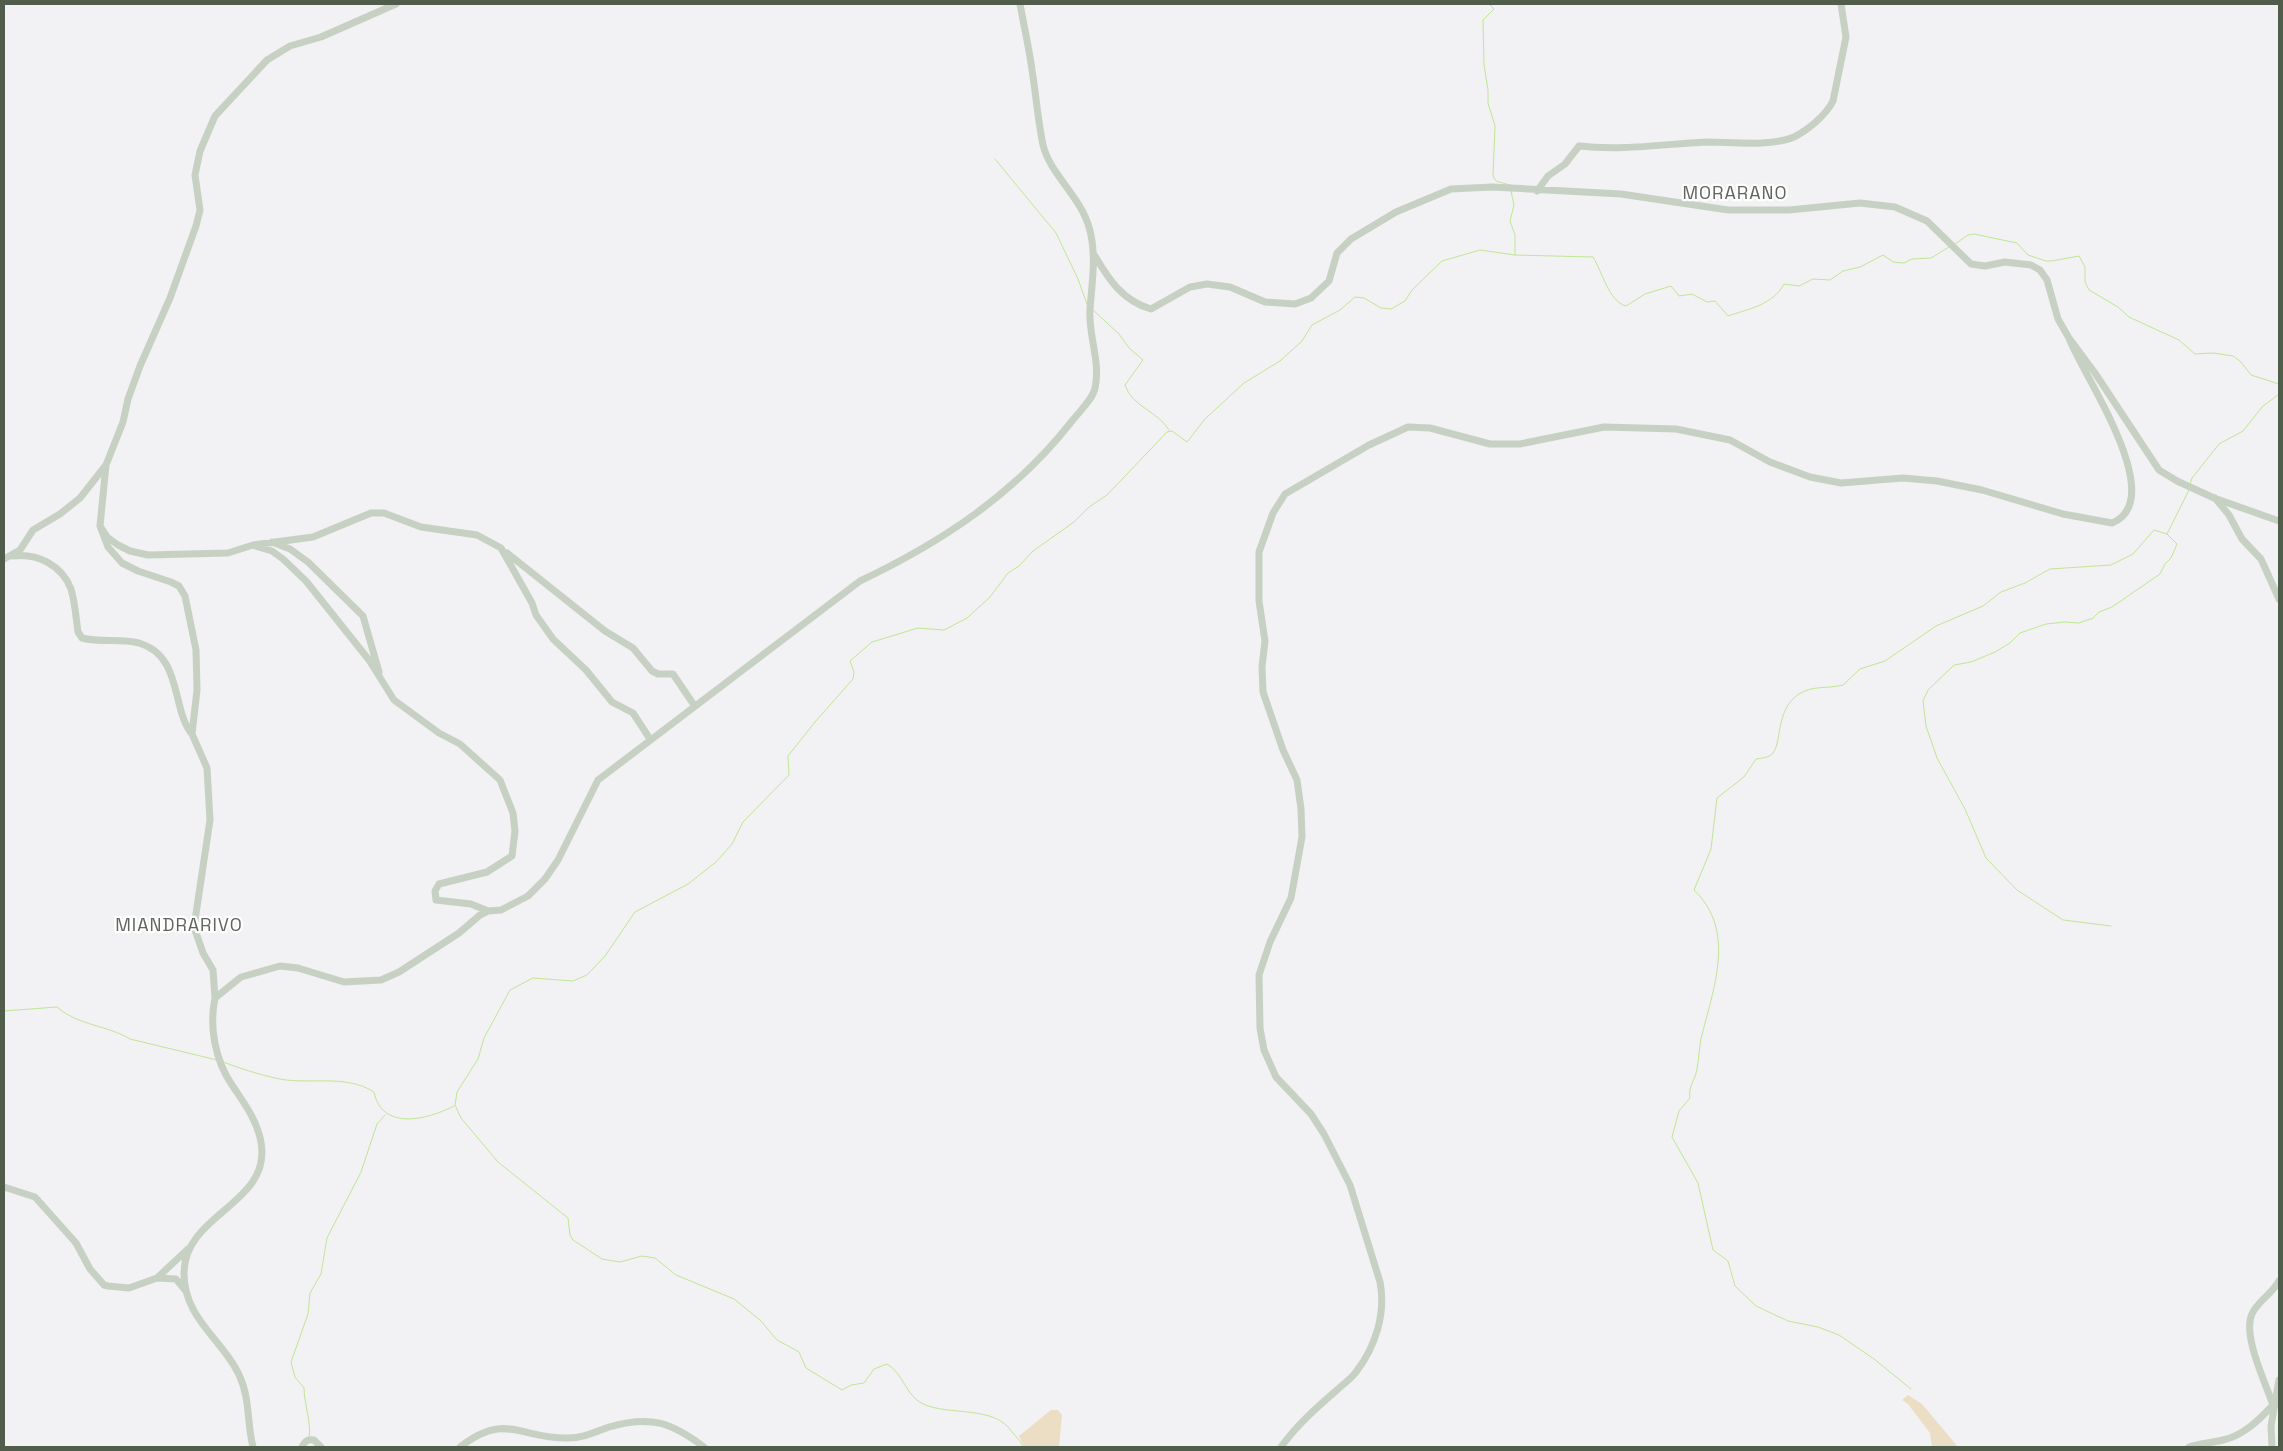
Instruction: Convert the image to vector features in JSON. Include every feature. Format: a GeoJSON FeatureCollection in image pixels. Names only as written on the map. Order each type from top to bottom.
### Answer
{"type":"FeatureCollection","features":[{"type":"Feature","properties":{"kind":"street"},"geometry":{"type":"LineString","coordinates":[[192,734],[197,690],[196,650],[185,596],[179,586],[172,582],[138,571],[122,563],[108,547],[100,526],[106,465],[123,422],[128,399],[140,366],[170,298],[196,226],[200,210],[195,175],[200,151],[215,116],[267,60],[290,46],[321,37],[396,4]]}},
{"type":"Feature","properties":{"kind":"street"},"geometry":{"type":"LineString","coordinates":[[253,545],[272,551],[306,581],[369,660],[394,700],[439,733],[460,744],[500,780],[514,813],[515,831],[512,856],[487,872],[439,884],[435,891],[436,900],[471,904],[488,911],[501,910],[528,896],[545,879],[558,860],[598,780],[694,705],[860,581],[898,563],[993,502],[1036,463],[1066,428],[1095,389],[1096,356],[1090,334],[1094,256],[1088,226],[1075,197],[1048,159],[1043,146],[1020,4]]}},
{"type":"Feature","properties":{"kind":"street"},"geometry":{"type":"LineString","coordinates":[[1537,191],[1548,176],[1566,164],[1580,146],[1648,147],[1705,142],[1784,140],[1801,133],[1829,110],[1833,101],[1846,37],[1842,4]]}},
{"type":"Feature","properties":{"kind":"street"},"geometry":{"type":"LineString","coordinates":[[1094,256],[1120,292],[1142,306],[1151,309],[1190,287],[1207,284],[1230,287],[1265,302],[1295,304],[1311,298],[1329,281],[1337,253],[1351,239],[1396,212],[1451,189],[1512,189],[1621,194],[1728,210],[1789,210],[1860,203],[1895,207],[1917,215],[1946,238],[1971,264],[1985,266],[2005,262],[2032,265],[2040,270],[2048,280],[2058,319],[2069,338],[2095,373],[2159,470],[2185,485],[2214,498],[2279,521]]}},
{"type":"Feature","properties":{"kind":"street"},"geometry":{"type":"LineString","coordinates":[[1281,1447],[1309,1414],[1356,1372],[1375,1339],[1382,1313],[1383,1298],[1380,1282],[1350,1185],[1324,1134],[1310,1114],[1276,1077],[1264,1050],[1260,1028],[1259,975],[1270,942],[1291,898],[1302,837],[1297,780],[1283,750],[1263,692],[1262,667],[1265,640],[1259,601],[1259,552],[1273,513],[1285,494],[1369,445],[1408,427],[1430,428],[1490,444],[1520,444],[1604,427],[1676,429],[1730,440],[1770,462],[1818,478],[1841,483],[1903,478],[1938,481],[1982,490],[2063,514],[2112,523],[2120,520],[2127,510],[2130,500],[2131,486],[2124,453],[2103,401],[2073,350],[2069,338]]}},
{"type":"Feature","properties":{"kind":"street"},"geometry":{"type":"LineString","coordinates":[[7,558],[20,550],[34,530],[60,514],[80,498],[106,465]]}},
{"type":"Feature","properties":{"kind":"street"},"geometry":{"type":"LineString","coordinates":[[2214,498],[2229,515],[2242,539],[2261,559],[2279,599]]}},
{"type":"Feature","properties":{"kind":"street"},"geometry":{"type":"LineString","coordinates":[[100,526],[107,537],[118,546],[130,552],[148,555],[228,553],[253,545],[313,537],[370,513],[384,513],[421,527],[477,535],[501,548],[605,631],[633,648],[652,671],[658,674],[673,674],[694,705]]}},
{"type":"Feature","properties":{"kind":"street"},"geometry":{"type":"LineString","coordinates":[[270,542],[290,549],[308,562],[364,616],[381,679]]}},
{"type":"Feature","properties":{"kind":"street"},"geometry":{"type":"LineString","coordinates":[[501,548],[536,616],[553,639],[586,670],[612,702],[633,713],[650,739]]}},
{"type":"Feature","properties":{"kind":"street"},"geometry":{"type":"LineString","coordinates":[[4,1187],[35,1197],[76,1243],[90,1269],[104,1285],[130,1288],[157,1278],[188,1248],[203,1227],[242,1195],[255,1179],[262,1143],[251,1113],[232,1085],[220,1062],[216,1047],[212,1017],[215,998],[213,970],[203,953],[194,927],[210,820],[207,768],[192,734],[187,728],[178,693],[166,665],[156,652],[133,642],[118,640],[96,642],[82,638],[78,632],[71,589],[64,577],[51,563],[34,556],[7,558]]}},
{"type":"Feature","properties":{"kind":"street"},"geometry":{"type":"LineString","coordinates":[[215,998],[241,978],[280,966],[298,968],[344,982],[381,980],[399,972],[459,933],[488,911]]}},
{"type":"Feature","properties":{"kind":"street"},"geometry":{"type":"LineString","coordinates":[[188,1248],[184,1271],[187,1292],[197,1318],[239,1375],[246,1390],[253,1447]]}},
{"type":"Feature","properties":{"kind":"street"},"geometry":{"type":"LineString","coordinates":[[157,1278],[176,1280],[187,1292]]}},
{"type":"Feature","properties":{"kind":"street"},"geometry":{"type":"LineString","coordinates":[[2273,1405],[2252,1346],[2250,1316],[2256,1306],[2272,1293],[2279,1281]]}},
{"type":"Feature","properties":{"kind":"street"},"geometry":{"type":"LineString","coordinates":[[2272,1447],[2273,1405],[2279,1380]]}},
{"type":"Feature","properties":{"kind":"street"},"geometry":{"type":"LineString","coordinates":[[2189,1447],[2201,1443],[2225,1440],[2241,1432],[2256,1424],[2273,1405]]}},
{"type":"Feature","properties":{"kind":"street"},"geometry":{"type":"LineString","coordinates":[[460,1447],[474,1436],[493,1428],[509,1427],[546,1437],[568,1438],[585,1436],[624,1423],[657,1422],[681,1430],[704,1447]]}},
{"type":"Feature","properties":{"kind":"street"},"geometry":{"type":"LineString","coordinates":[[302,1447],[307,1440],[314,1440],[320,1447]]}},
{"type":"Feature","properties":{"kind":"shaded area"},"geometry":{"type":"Polygon","coordinates":[[[1908,1395],[1922,1404],[1958,1447],[1932,1447],[1930,1433],[1908,1404],[1902,1400],[1908,1395]]]}},
{"type":"Feature","properties":{"kind":"shaded area"},"geometry":{"type":"Polygon","coordinates":[[[1051,1410],[1058,1410],[1062,1415],[1059,1447],[1024,1447],[1019,1436],[1051,1410]]]}},
{"type":"Feature","properties":{"kind":"waterway"},"geometry":{"type":"LineString","coordinates":[[1489,4],[1494,9],[1483,20],[1484,65],[1488,103],[1495,126],[1493,176],[1496,181],[1510,185]]}},
{"type":"Feature","properties":{"kind":"waterway"},"geometry":{"type":"LineString","coordinates":[[995,159],[1056,233],[1078,279],[1088,307]]}},
{"type":"Feature","properties":{"kind":"waterway"},"geometry":{"type":"LineString","coordinates":[[1511,191],[1514,205],[1510,221],[1515,235],[1515,255]]}},
{"type":"Feature","properties":{"kind":"waterway"},"geometry":{"type":"LineString","coordinates":[[1955,244],[1968,235],[1974,234],[2017,243],[2028,255],[2046,261],[2079,256],[2085,267],[2085,282],[2089,290],[2118,307],[2129,317],[2179,340],[2195,354],[2213,353],[2233,356],[2241,362],[2251,375],[2279,384]]}},
{"type":"Feature","properties":{"kind":"waterway"},"geometry":{"type":"LineString","coordinates":[[1023,1447],[1020,1441],[1004,1424],[995,1418],[971,1412],[934,1408],[923,1404],[912,1395],[893,1368],[887,1364],[874,1369],[864,1383],[851,1385],[842,1390],[806,1368],[799,1352],[777,1340],[760,1320],[734,1299],[676,1275],[655,1258],[642,1256],[620,1262],[602,1259],[573,1240],[570,1235],[568,1218],[498,1162],[461,1118],[455,1105],[457,1092],[478,1059],[484,1038],[510,990],[533,978],[573,981],[587,975],[605,956],[635,912],[688,884],[716,862],[732,844],[743,822],[789,775],[788,756],[853,679],[854,672],[850,661],[872,642],[918,628],[944,630],[967,618],[990,597],[1008,573],[1019,566],[1033,551],[1074,522],[1089,507],[1107,495],[1167,432],[1172,431],[1187,442],[1205,419],[1244,383],[1280,361],[1302,341],[1312,325],[1340,310],[1355,297],[1364,298],[1381,308],[1391,309],[1405,301],[1412,290],[1442,261],[1480,250],[1515,255],[1593,257],[1610,292],[1615,299],[1626,306],[1645,294],[1671,286],[1679,296],[1692,294],[1707,302],[1715,301],[1728,316],[1767,302],[1784,284],[1799,286],[1813,279],[1830,280],[1843,271],[1860,267],[1883,255],[1893,262],[1904,263],[1912,259],[1931,258],[1949,247]]}},
{"type":"Feature","properties":{"kind":"waterway"},"geometry":{"type":"LineString","coordinates":[[1093,310],[1143,360],[1125,385],[1133,399],[1158,418],[1169,430]]}},
{"type":"Feature","properties":{"kind":"waterway"},"geometry":{"type":"LineString","coordinates":[[2190,484],[2192,478],[2219,444],[2243,431],[2262,407],[2279,394]]}},
{"type":"Feature","properties":{"kind":"waterway"},"geometry":{"type":"LineString","coordinates":[[1911,1389],[1874,1359],[1839,1335],[1818,1327],[1788,1321],[1756,1306],[1735,1286],[1728,1261],[1713,1250],[1698,1183],[1672,1137],[1679,1111],[1690,1098],[1690,1090],[1697,1069],[1701,1039],[1718,961],[1718,942],[1715,924],[1707,906],[1694,890],[1711,849],[1717,798],[1744,777],[1756,759],[1769,756],[1775,750],[1782,718],[1791,701],[1799,694],[1810,689],[1843,685],[1860,669],[1885,661],[1936,626],[1983,606],[2001,592],[2025,583],[2050,569],[2111,565],[2133,554],[2154,530],[2167,534],[2189,490]]}},
{"type":"Feature","properties":{"kind":"waterway"},"geometry":{"type":"LineString","coordinates":[[2111,926],[2063,920],[2017,890],[1986,858],[1965,809],[1937,758],[1926,726],[1923,701],[1928,690],[1954,665],[1971,662],[1995,652],[2010,643],[2020,633],[2046,624],[2079,623],[2093,618],[2099,612],[2112,607],[2160,574],[2165,564],[2171,558],[2177,544],[2167,534]]}},
{"type":"Feature","properties":{"kind":"waterway"},"geometry":{"type":"LineString","coordinates":[[4,1011],[57,1007],[74,1018],[121,1034],[130,1039],[217,1060]]}},
{"type":"Feature","properties":{"kind":"waterway"},"geometry":{"type":"LineString","coordinates":[[223,1062],[275,1078],[300,1081],[338,1081],[362,1086],[374,1092],[379,1104],[386,1113],[396,1117],[407,1119],[419,1118],[454,1106]]}},
{"type":"Feature","properties":{"kind":"waterway"},"geometry":{"type":"LineString","coordinates":[[309,1437],[310,1432],[304,1388],[295,1377],[291,1362],[308,1314],[310,1293],[321,1274],[327,1238],[361,1172],[377,1124],[385,1115]]}},
{"type":"Feature","properties":{"kind":"district","name":"MORARANO"},"geometry":{"type":"Point","coordinates":[1735,193]}},
{"type":"Feature","properties":{"kind":"district","name":"MIANDRARIVO"},"geometry":{"type":"Point","coordinates":[179,925]}}]}
